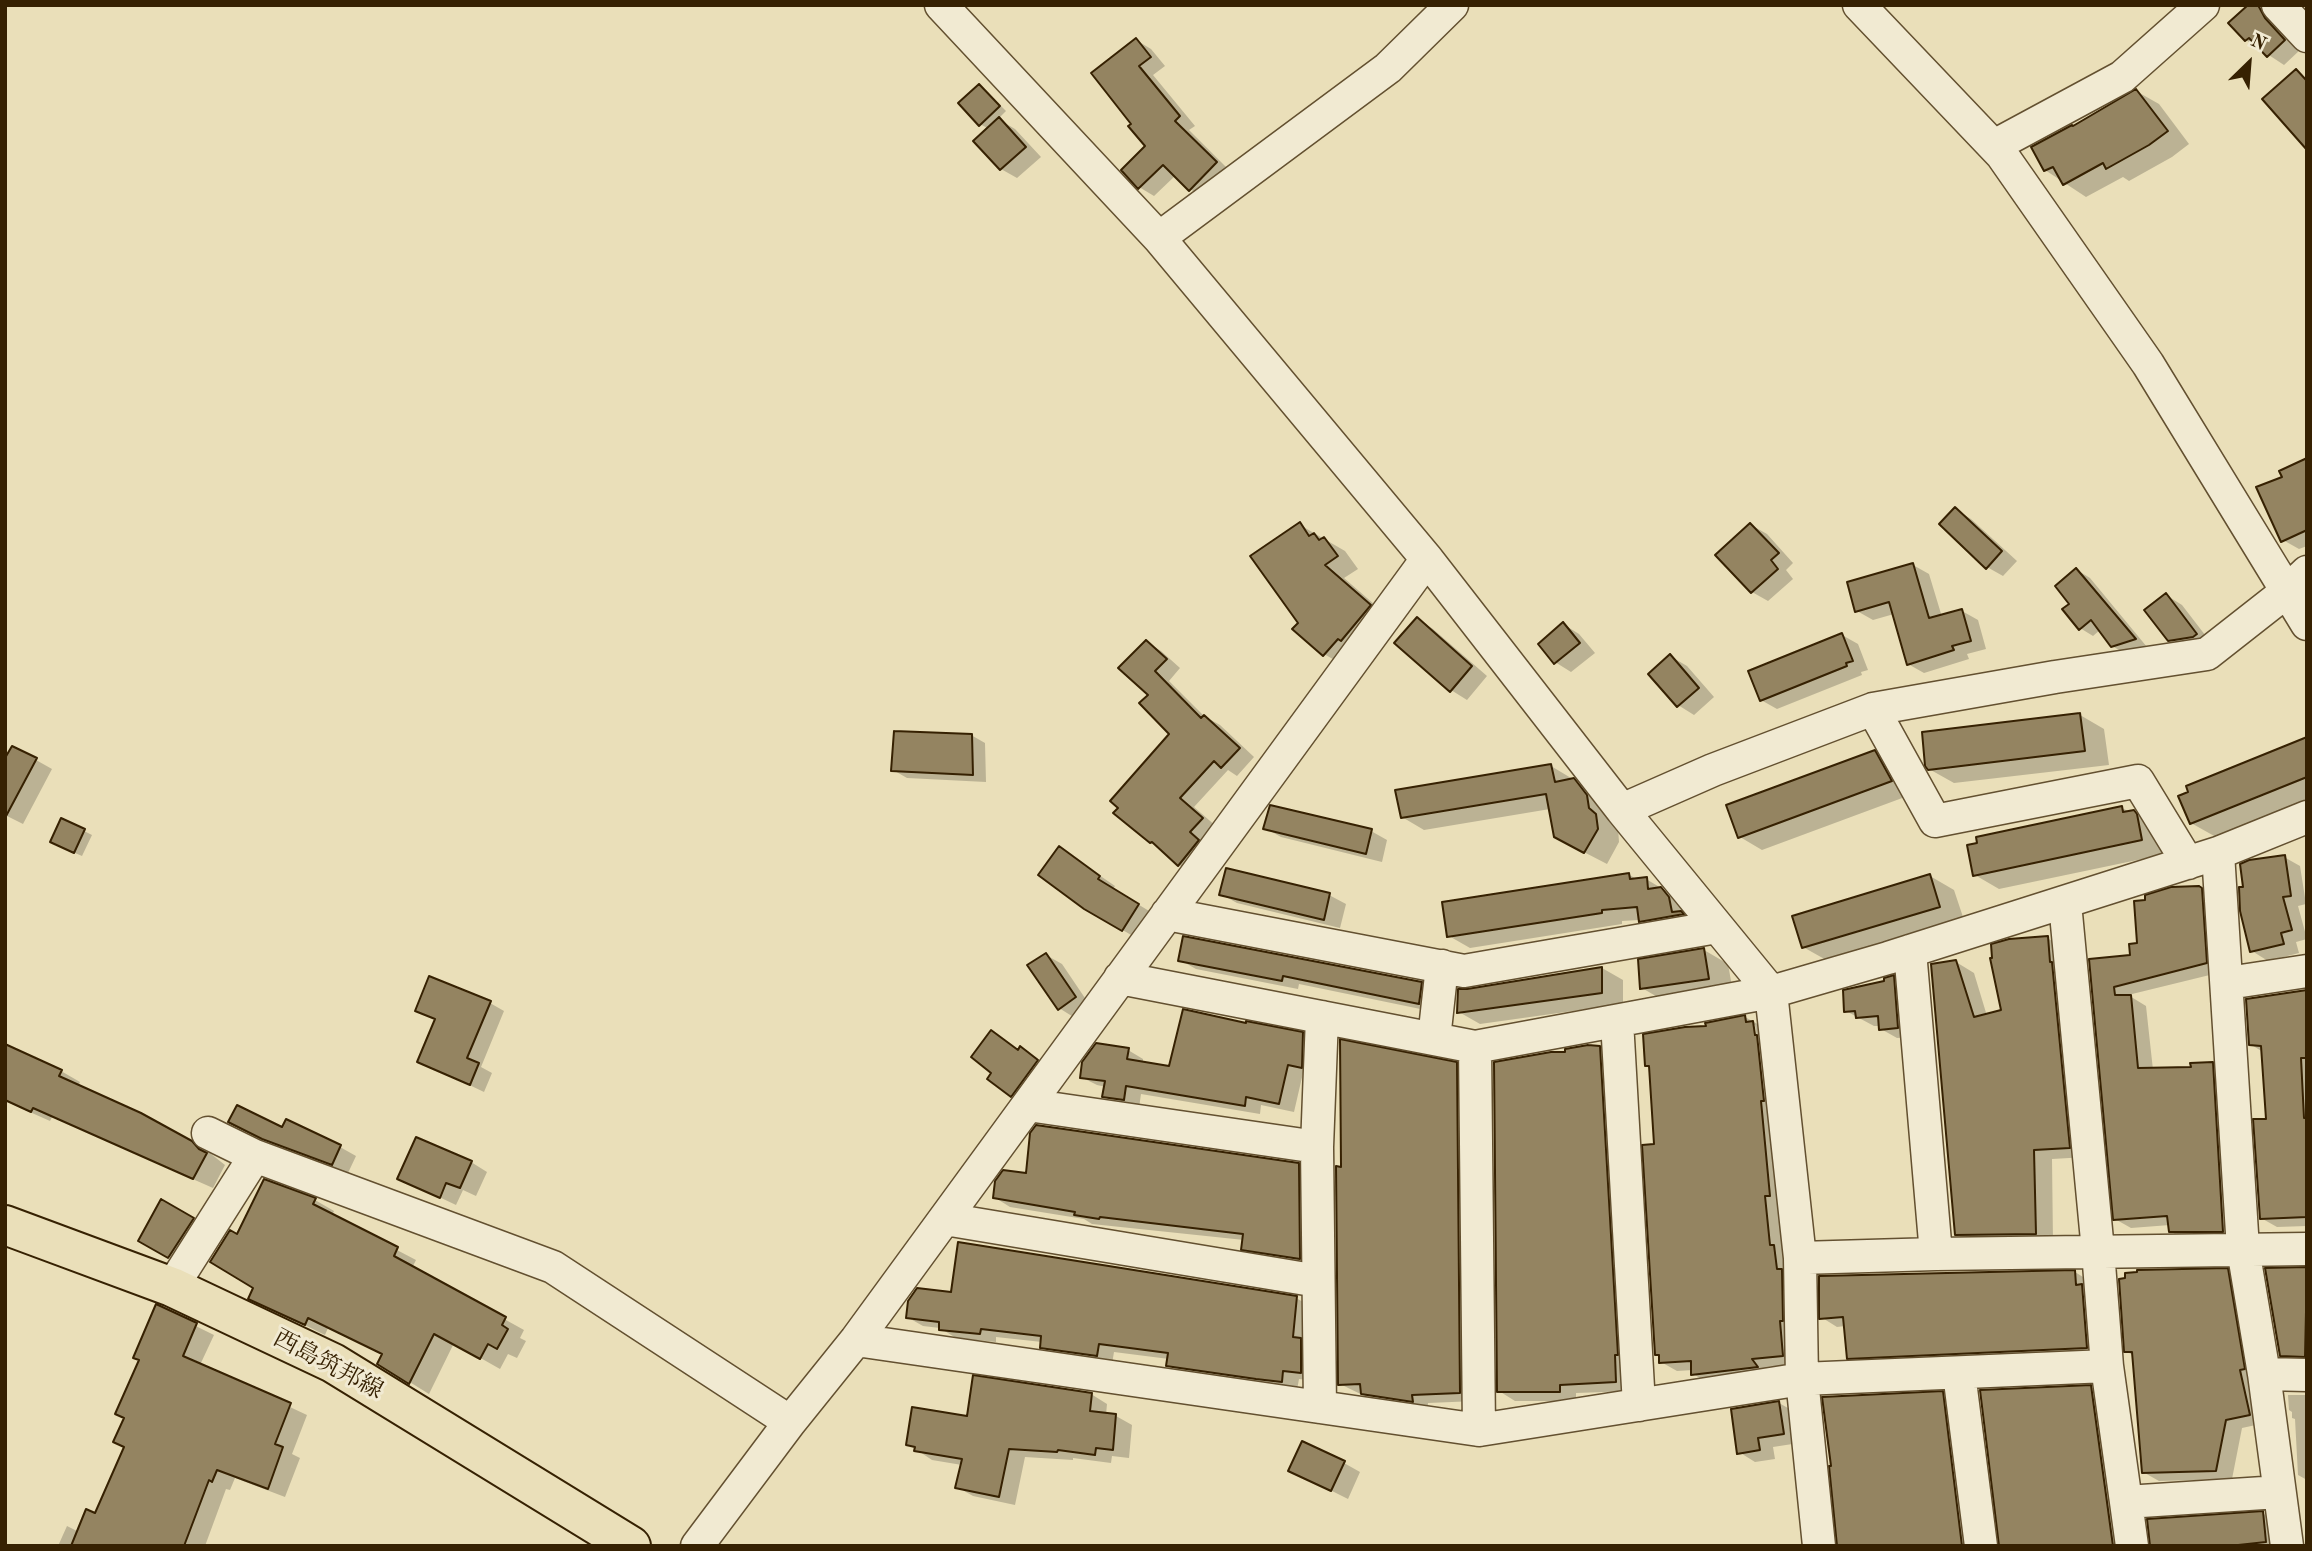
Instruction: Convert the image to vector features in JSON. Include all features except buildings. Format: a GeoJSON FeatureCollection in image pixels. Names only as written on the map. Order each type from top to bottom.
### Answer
{"type":"FeatureCollection","features":[{"type":"Feature","properties":{"kind":"main road","name":"西島筑邦線"},"geometry":{"type":"LineString","coordinates":[[5,1225],[172,1287],[333,1363],[631,1546]]}},
{"type":"Feature","properties":{"kind":"street"},"geometry":{"type":"LineString","coordinates":[[941,5],[1159,238],[1427,559],[1622,810],[1771,992],[1800,1258],[1802,1379],[1819,1546]]}},
{"type":"Feature","properties":{"kind":"street"},"geometry":{"type":"LineString","coordinates":[[1159,238],[1388,68],[1452,5]]}},
{"type":"Feature","properties":{"kind":"street"},"geometry":{"type":"LineString","coordinates":[[1859,5],[2003,155],[2296,582],[2307,624]]}},
{"type":"Feature","properties":{"kind":"street"},"geometry":{"type":"LineString","coordinates":[[1994,146],[2122,77],[2203,5]]}},
{"type":"Feature","properties":{"kind":"street"},"geometry":{"type":"LineString","coordinates":[[2278,5],[2307,36]]}},
{"type":"Feature","properties":{"kind":"street"},"geometry":{"type":"LineString","coordinates":[[697,1546],[790,1422],[856,1340],[1427,559]]}},
{"type":"Feature","properties":{"kind":"street"},"geometry":{"type":"LineString","coordinates":[[1622,810],[1713,770],[1873,709],[2054,677],[2207,654],[2296,582]]}},
{"type":"Feature","properties":{"kind":"street"},"geometry":{"type":"LineString","coordinates":[[1873,709],[1935,821],[2138,780],[2188,863]]}},
{"type":"Feature","properties":{"kind":"street"},"geometry":{"type":"LineString","coordinates":[[1120,978],[1475,1047],[1771,992],[2188,863],[2307,817]]}},
{"type":"Feature","properties":{"kind":"street"},"geometry":{"type":"LineString","coordinates":[[2218,853],[2243,1248],[2289,1499],[2287,1546]]}},
{"type":"Feature","properties":{"kind":"street"},"geometry":{"type":"LineString","coordinates":[[2065,903],[2107,1366],[2132,1546]]}},
{"type":"Feature","properties":{"kind":"street"},"geometry":{"type":"LineString","coordinates":[[1167,914],[1464,971],[1717,927]]}},
{"type":"Feature","properties":{"kind":"street"},"geometry":{"type":"LineString","coordinates":[[1910,951],[1936,1254]]}},
{"type":"Feature","properties":{"kind":"street"},"geometry":{"type":"LineString","coordinates":[[1434,1039],[1441,966]]}},
{"type":"Feature","properties":{"kind":"street"},"geometry":{"type":"LineString","coordinates":[[2228,983],[2307,971]]}},
{"type":"Feature","properties":{"kind":"street"},"geometry":{"type":"LineString","coordinates":[[1320,1407],[1317,1147],[1322,1017]]}},
{"type":"Feature","properties":{"kind":"street"},"geometry":{"type":"LineString","coordinates":[[1618,1021],[1640,1405]]}},
{"type":"Feature","properties":{"kind":"street"},"geometry":{"type":"LineString","coordinates":[[1475,1047],[1479,1430]]}},
{"type":"Feature","properties":{"kind":"street"},"geometry":{"type":"LineString","coordinates":[[1028,1105],[1317,1147]]}},
{"type":"Feature","properties":{"kind":"street"},"geometry":{"type":"LineString","coordinates":[[208,1133],[255,1156],[553,1266],[790,1422]]}},
{"type":"Feature","properties":{"kind":"street"},"geometry":{"type":"LineString","coordinates":[[172,1287],[255,1156]]}},
{"type":"Feature","properties":{"kind":"street"},"geometry":{"type":"LineString","coordinates":[[945,1219],[1318,1281]]}},
{"type":"Feature","properties":{"kind":"street"},"geometry":{"type":"LineString","coordinates":[[1800,1258],[2243,1248],[2307,1249]]}},
{"type":"Feature","properties":{"kind":"street"},"geometry":{"type":"LineString","coordinates":[[856,1340],[1479,1430],[1802,1379],[2107,1366]]}},
{"type":"Feature","properties":{"kind":"street"},"geometry":{"type":"LineString","coordinates":[[1959,1373],[1981,1546]]}},
{"type":"Feature","properties":{"kind":"street"},"geometry":{"type":"LineString","coordinates":[[2264,1374],[2307,1375]]}},
{"type":"Feature","properties":{"kind":"street"},"geometry":{"type":"LineString","coordinates":[[2126,1502],[2289,1499]]}}]}
